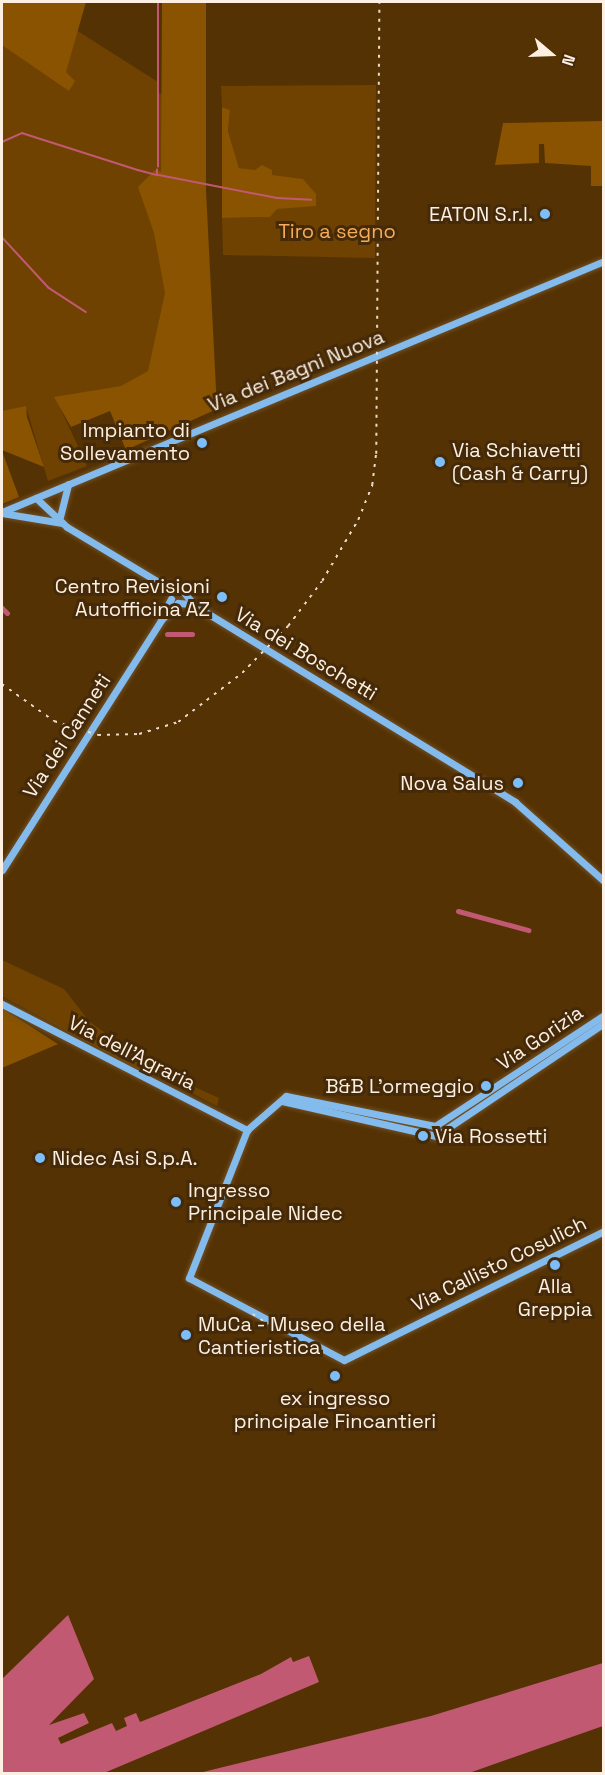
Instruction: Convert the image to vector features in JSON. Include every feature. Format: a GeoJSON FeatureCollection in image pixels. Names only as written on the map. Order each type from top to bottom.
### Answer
{"type":"FeatureCollection","features":[{"type":"Feature","properties":{"kind":"street","name":"Via dei Bagni Nuova"},"geometry":{"type":"LineString","coordinates":[[2,513],[603,261]]}},
{"type":"Feature","properties":{"kind":"street"},"geometry":{"type":"LineString","coordinates":[[61,520],[68,484]]}},
{"type":"Feature","properties":{"kind":"street"},"geometry":{"type":"LineString","coordinates":[[36,498],[34,508],[39,516]]}},
{"type":"Feature","properties":{"kind":"street","name":"Via dei Boschetti"},"geometry":{"type":"LineString","coordinates":[[36,498],[61,520],[158,582],[175,598],[194,605],[515,802],[603,882]]}},
{"type":"Feature","properties":{"kind":"street","name":"Via dei Boschetti"},"geometry":{"type":"LineString","coordinates":[[2,513],[61,520]]}},
{"type":"Feature","properties":{"kind":"street","name":"Via dei Boschetti"},"geometry":{"type":"LineString","coordinates":[[175,598],[182,590],[194,605]]}},
{"type":"Feature","properties":{"kind":"street","name":"Via dei Canneti"},"geometry":{"type":"LineString","coordinates":[[2,870],[175,598],[185,595]]}},
{"type":"Feature","properties":{"kind":"street","name":"Via dell'Agraria"},"geometry":{"type":"LineString","coordinates":[[2,1004],[248,1130]]}},
{"type":"Feature","properties":{"kind":"street","name":"Via Gorizia"},"geometry":{"type":"LineString","coordinates":[[281,1101],[286,1096],[300,1096],[435,1126],[603,1015]]}},
{"type":"Feature","properties":{"kind":"street","name":"Via Gorizia"},"geometry":{"type":"LineString","coordinates":[[281,1101],[436,1136],[603,1023]]}},
{"type":"Feature","properties":{"kind":"street"},"geometry":{"type":"LineString","coordinates":[[248,1130],[281,1101]]}},
{"type":"Feature","properties":{"kind":"street","name":"Via Callisto Cosulich"},"geometry":{"type":"LineString","coordinates":[[248,1130],[189,1278],[344,1360],[603,1231]]}},
{"type":"Feature","properties":{"kind":"green space"},"geometry":{"type":"Polygon","coordinates":[[[2,15],[76,30],[158,82],[158,93],[163,94],[183,375],[57,401],[87,466],[48,481],[27,410],[2,415],[2,15]]]}},
{"type":"Feature","properties":{"kind":"green space","name":"Tiro a segno"},"geometry":{"type":"Polygon","coordinates":[[[376,85],[375,258],[223,255],[222,218],[269,217],[277,209],[286,207],[272,175],[239,168],[228,131],[230,110],[222,107],[221,86],[376,85]]]}},
{"type":"Feature","properties":{"kind":"green space"},"geometry":{"type":"Polygon","coordinates":[[[2,960],[64,989],[89,1021],[144,1062],[139,1070],[2,996],[2,960]]]}},
{"type":"Feature","properties":{"kind":"green space"},"geometry":{"type":"Polygon","coordinates":[[[155,1069],[219,1098],[217,1106],[153,1073],[155,1069]]]}},
{"type":"Feature","properties":{"kind":"shaded area"},"geometry":{"type":"Polygon","coordinates":[[[2,2],[86,2],[66,72],[75,81],[69,91],[2,45],[2,2]]]}},
{"type":"Feature","properties":{"kind":"shaded area"},"geometry":{"type":"Polygon","coordinates":[[[162,2],[206,2],[206,190],[217,409],[126,450],[110,411],[71,427],[54,397],[121,386],[148,371],[165,293],[154,233],[138,187],[155,170],[161,172],[162,2]]]}},
{"type":"Feature","properties":{"kind":"shaded area"},"geometry":{"type":"Polygon","coordinates":[[[222,107],[230,110],[228,131],[239,168],[255,170],[262,165],[272,170],[272,175],[303,179],[316,194],[316,206],[277,209],[270,217],[222,218],[222,107]]]}},
{"type":"Feature","properties":{"kind":"shaded area"},"geometry":{"type":"Polygon","coordinates":[[[603,121],[603,186],[591,186],[591,166],[545,163],[544,144],[539,144],[539,163],[495,165],[503,123],[603,121]]]}},
{"type":"Feature","properties":{"kind":"shaded area"},"geometry":{"type":"Polygon","coordinates":[[[26,406],[27,417],[44,467],[2,450],[2,411],[26,406]]]}},
{"type":"Feature","properties":{"kind":"shaded area"},"geometry":{"type":"Polygon","coordinates":[[[2,451],[19,497],[2,504],[2,451]]]}},
{"type":"Feature","properties":{"kind":"shaded area"},"geometry":{"type":"Polygon","coordinates":[[[2,1008],[58,1044],[2,1068],[2,1008]]]}},
{"type":"Feature","properties":{"kind":"shaded area"},"geometry":{"type":"Polygon","coordinates":[[[68,1615],[94,1679],[49,1725],[84,1713],[89,1723],[58,1738],[61,1744],[112,1723],[116,1731],[127,1726],[124,1718],[136,1713],[140,1722],[261,1674],[291,1657],[293,1662],[309,1656],[319,1682],[104,1773],[2,1773],[2,1679],[68,1615]]]}},
{"type":"Feature","properties":{"kind":"shaded area"},"geometry":{"type":"Polygon","coordinates":[[[603,1663],[603,1726],[469,1773],[199,1773],[431,1716],[603,1663]]]}},
{"type":"Feature","properties":{"kind":"waterway"},"geometry":{"type":"LineString","coordinates":[[158,2],[158,167]]}},
{"type":"Feature","properties":{"kind":"waterway"},"geometry":{"type":"LineString","coordinates":[[2,142],[22,133],[138,170],[157,175],[157,170]]}},
{"type":"Feature","properties":{"kind":"waterway"},"geometry":{"type":"LineString","coordinates":[[159,175],[277,198],[311,200]]}},
{"type":"Feature","properties":{"kind":"waterway"},"geometry":{"type":"LineString","coordinates":[[2,237],[49,288],[86,312]]}},
{"type":"Feature","properties":{"kind":"waterway"},"geometry":{"type":"LineString","coordinates":[[2,608],[7,613]]}},
{"type":"Feature","properties":{"kind":"waterway"},"geometry":{"type":"LineString","coordinates":[[167,634],[192,634]]}},
{"type":"Feature","properties":{"kind":"waterway"},"geometry":{"type":"LineString","coordinates":[[458,911],[528,930]]}},
{"type":"Feature","properties":{"kind":"railway"},"geometry":{"type":"LineString","coordinates":[[2,684],[54,721],[98,735],[139,734],[178,722],[242,673],[288,626],[322,581],[358,520],[372,485],[376,454],[379,2]]}},
{"type":"Feature","properties":{"kind":"railway"},"geometry":{"type":"LineString","coordinates":[[253,1314],[268,1324]]}},
{"type":"Feature","properties":{"kind":"place","name":"EATON S.r.l."},"geometry":{"type":"Point","coordinates":[545,214]}},
{"type":"Feature","properties":{"kind":"place","name":"Impianto di Sollevamento"},"geometry":{"type":"Point","coordinates":[202,443]}},
{"type":"Feature","properties":{"kind":"place","name":"Via Schiavetti (Cash & Carry)"},"geometry":{"type":"Point","coordinates":[440,462]}},
{"type":"Feature","properties":{"kind":"place","name":"Centro Revisioni Autofficina AZ"},"geometry":{"type":"Point","coordinates":[222,597]}},
{"type":"Feature","properties":{"kind":"place","name":"Nova Salus"},"geometry":{"type":"Point","coordinates":[518,783]}},
{"type":"Feature","properties":{"kind":"place","name":"B&B L’ormeggio"},"geometry":{"type":"Point","coordinates":[486,1086]}},
{"type":"Feature","properties":{"kind":"place","name":"Via Rossetti"},"geometry":{"type":"Point","coordinates":[423,1136]}},
{"type":"Feature","properties":{"kind":"place","name":"Nidec Asi S.p.A."},"geometry":{"type":"Point","coordinates":[40,1158]}},
{"type":"Feature","properties":{"kind":"place","name":"Ingresso Principale Nidec"},"geometry":{"type":"Point","coordinates":[176,1202]}},
{"type":"Feature","properties":{"kind":"place","name":"Alla Greppia"},"geometry":{"type":"Point","coordinates":[555,1265]}},
{"type":"Feature","properties":{"kind":"place","name":"MuCa - Museo della Cantieristica"},"geometry":{"type":"Point","coordinates":[186,1335]}},
{"type":"Feature","properties":{"kind":"place","name":"ex ingresso principale Fincantieri"},"geometry":{"type":"Point","coordinates":[335,1376]}}]}
